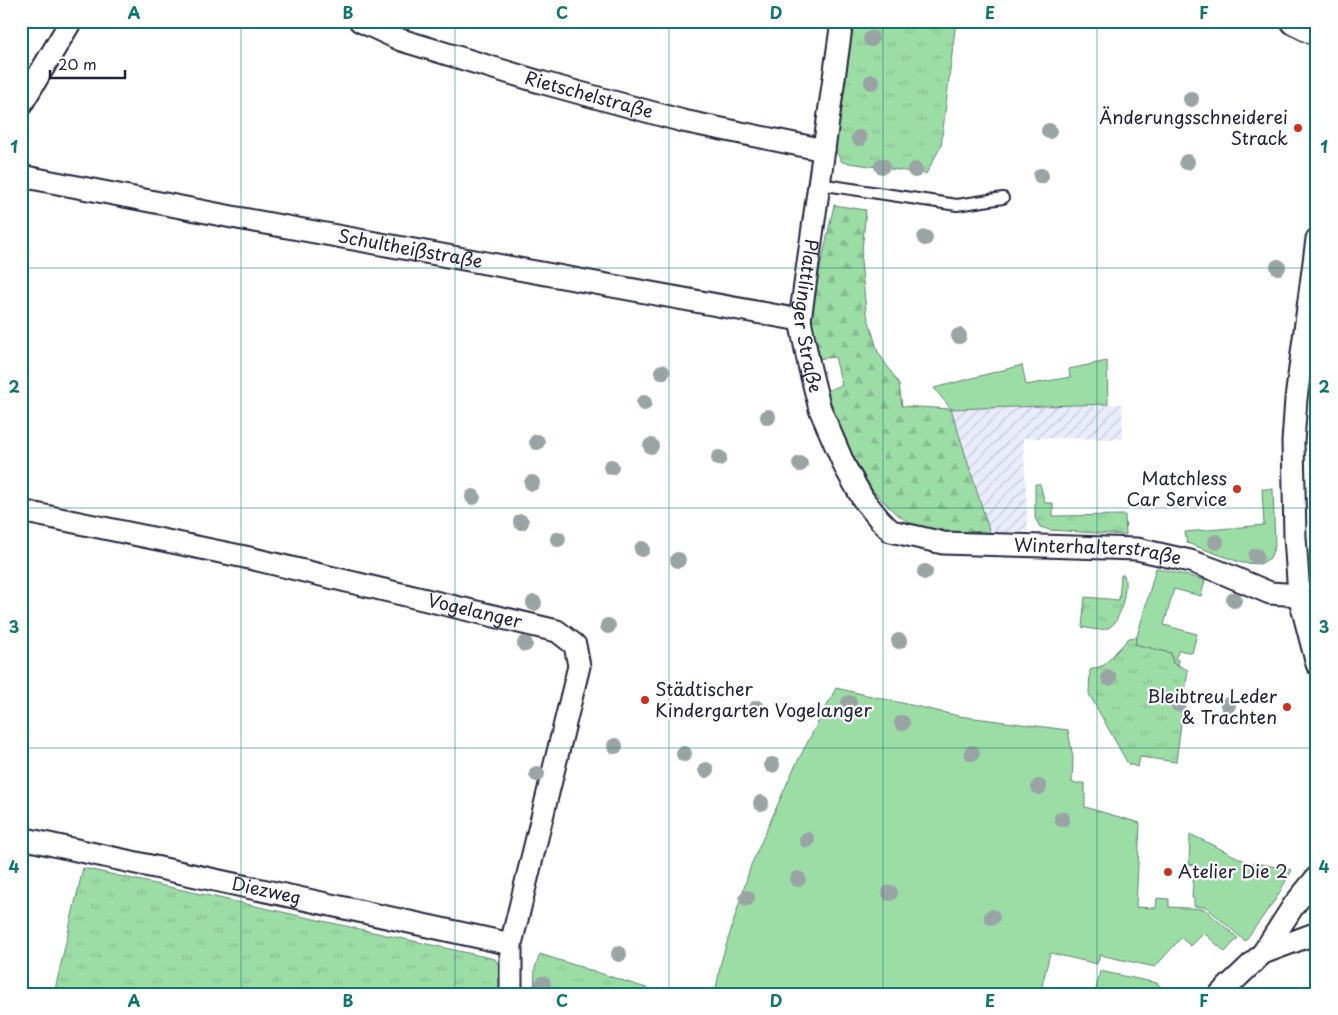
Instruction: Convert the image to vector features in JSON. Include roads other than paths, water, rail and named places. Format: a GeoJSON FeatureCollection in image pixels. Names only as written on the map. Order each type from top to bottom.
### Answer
{"type":"FeatureCollection","features":[{"type":"Feature","properties":{"kind":"main road"},"geometry":{"type":"LineString","coordinates":[[1294,21],[1317,32]]}},
{"type":"Feature","properties":{"kind":"street"},"geometry":{"type":"LineString","coordinates":[[21,105],[72,21]]}},
{"type":"Feature","properties":{"kind":"street","name":"Rietschelstraße"},"geometry":{"type":"LineString","coordinates":[[360,21],[401,40],[540,82],[683,121],[824,150]]}},
{"type":"Feature","properties":{"kind":"street","name":"Plattlinger Straße"},"geometry":{"type":"LineString","coordinates":[[842,21],[800,320],[820,409],[841,459],[864,499],[891,531]]}},
{"type":"Feature","properties":{"kind":"street","name":"Schultheißstraße"},"geometry":{"type":"LineString","coordinates":[[21,176],[232,217],[800,320]]}},
{"type":"Feature","properties":{"kind":"street"},"geometry":{"type":"LineString","coordinates":[[1317,239],[1296,399],[1293,442],[1295,537],[1299,595],[1317,664]]}},
{"type":"Feature","properties":{"kind":"street","name":"Vogelanger"},"geometry":{"type":"LineString","coordinates":[[21,511],[245,557],[557,631],[575,646],[579,666],[511,944],[511,994]]}},
{"type":"Feature","properties":{"kind":"street","name":"Winterhalterstraße"},"geometry":{"type":"LineString","coordinates":[[891,531],[943,543],[1137,549],[1218,571],[1270,593],[1299,595]]}},
{"type":"Feature","properties":{"kind":"street","name":"Diezweg"},"geometry":{"type":"LineString","coordinates":[[21,838],[511,944]]}},
{"type":"Feature","properties":{"kind":"street"},"geometry":{"type":"LineString","coordinates":[[1220,994],[1263,953],[1294,905],[1317,877]]}},
{"type":"Feature","properties":{"kind":"street"},"geometry":{"type":"LineString","coordinates":[[1263,953],[1317,933]]}},
{"type":"Feature","properties":{"kind":"lane"},"geometry":{"type":"LineString","coordinates":[[819,184],[957,205],[1003,198]]}},
{"type":"Feature","properties":{"kind":"place","name":"Änderungsschneiderei Strack"},"geometry":{"type":"Point","coordinates":[1298,128]}},
{"type":"Feature","properties":{"kind":"place","name":"Matchless Car Service"},"geometry":{"type":"Point","coordinates":[1237,489]}},
{"type":"Feature","properties":{"kind":"place","name":"Städtischer Kindergarten Vogelanger"},"geometry":{"type":"Point","coordinates":[645,700]}},
{"type":"Feature","properties":{"kind":"place","name":"Bleibtreu Leder & Trachten"},"geometry":{"type":"Point","coordinates":[1287,707]}},
{"type":"Feature","properties":{"kind":"place","name":"Atelier Die 2"},"geometry":{"type":"Point","coordinates":[1168,872]}}]}
